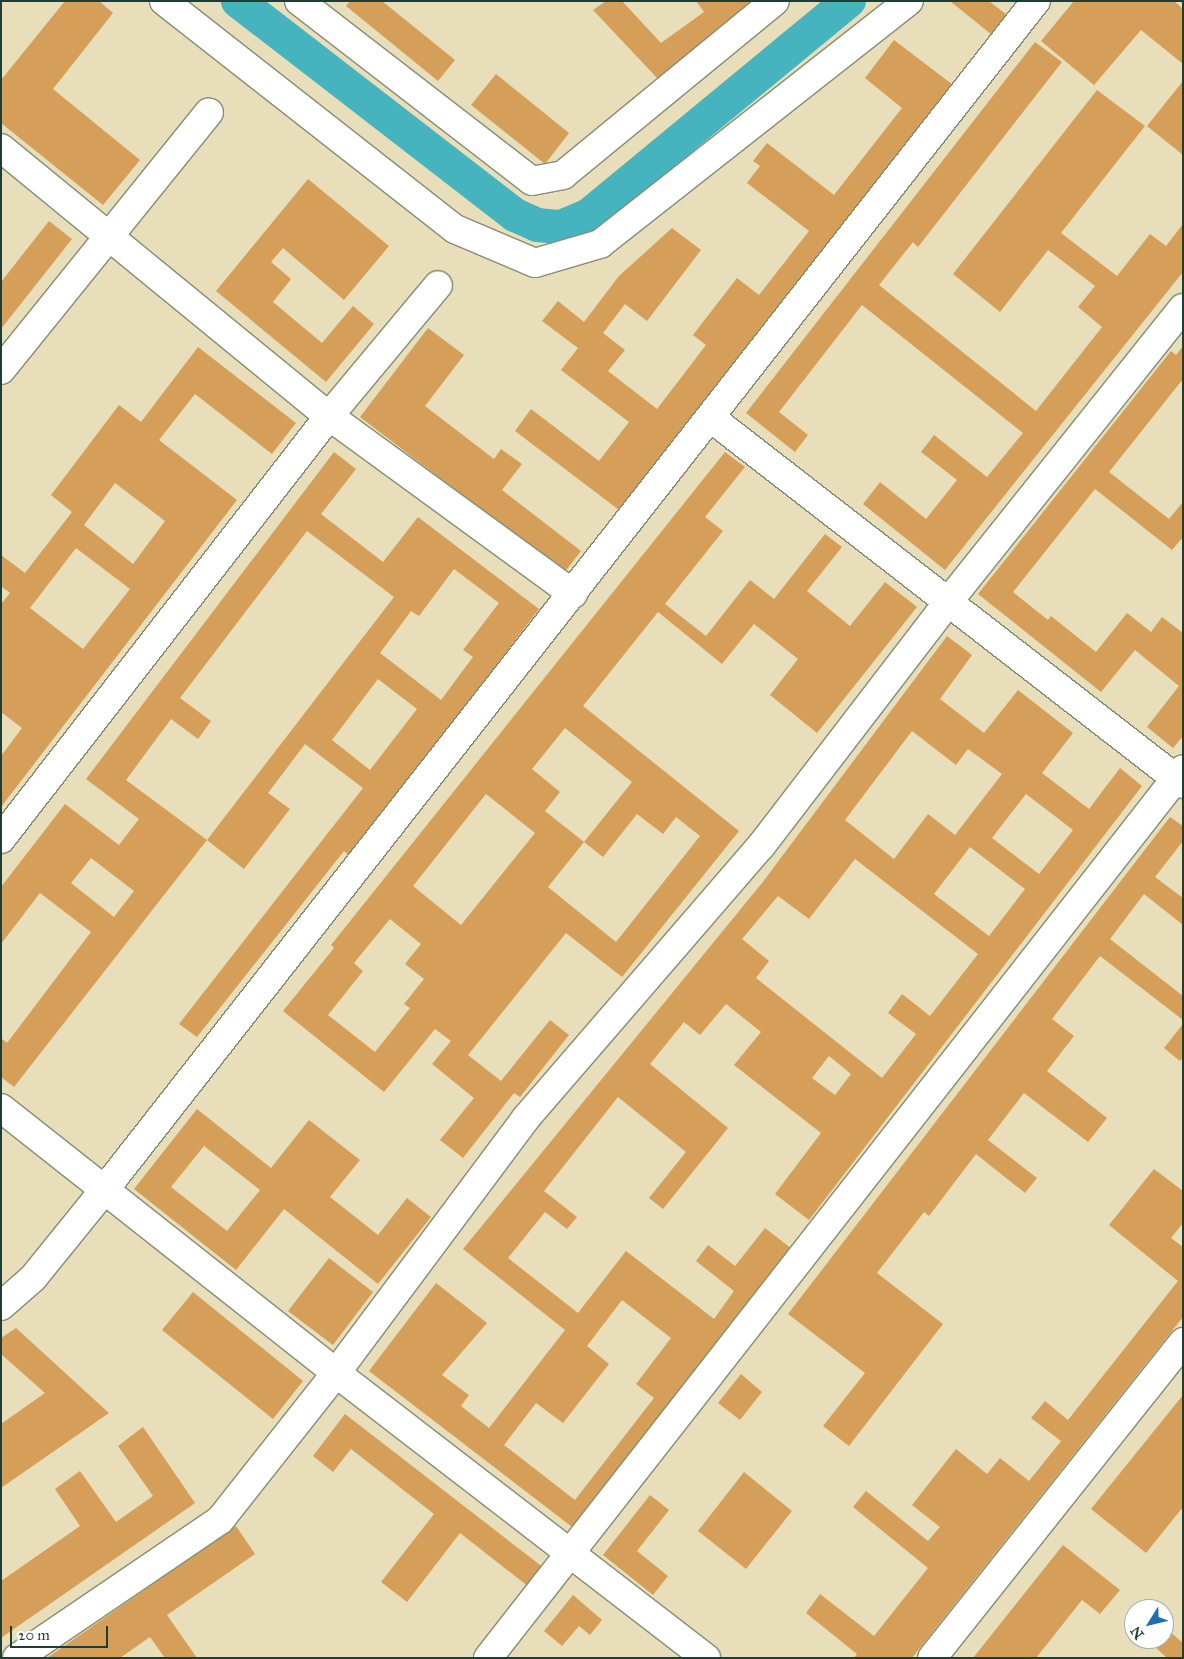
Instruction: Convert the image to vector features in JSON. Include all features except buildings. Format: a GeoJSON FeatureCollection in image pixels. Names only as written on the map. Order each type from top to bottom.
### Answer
{"type":"FeatureCollection","features":[{"type":"Feature","properties":{"kind":"street"},"geometry":{"type":"LineString","coordinates":[[164,1],[455,229],[535,263],[600,244],[909,1]]}},
{"type":"Feature","properties":{"kind":"street"},"geometry":{"type":"LineString","coordinates":[[299,1],[532,181],[563,175],[775,1]]}},
{"type":"Feature","properties":{"kind":"street"},"geometry":{"type":"LineString","coordinates":[[1,1306],[33,1278],[105,1189],[1036,1]]}},
{"type":"Feature","properties":{"kind":"street"},"geometry":{"type":"LineString","coordinates":[[1,370],[209,112]]}},
{"type":"Feature","properties":{"kind":"street"},"geometry":{"type":"LineString","coordinates":[[1,148],[110,234],[328,416],[573,594]]}},
{"type":"Feature","properties":{"kind":"street"},"geometry":{"type":"LineString","coordinates":[[1,839],[328,416],[438,285]]}},
{"type":"Feature","properties":{"kind":"street"},"geometry":{"type":"LineString","coordinates":[[17,1658],[220,1520],[336,1373],[526,1118],[761,846],[948,602],[1183,308]]}},
{"type":"Feature","properties":{"kind":"street"},"geometry":{"type":"LineString","coordinates":[[488,1658],[1180,777],[948,602],[711,418]]}},
{"type":"Feature","properties":{"kind":"street"},"geometry":{"type":"LineString","coordinates":[[1,1108],[336,1373],[706,1658]]}},
{"type":"Feature","properties":{"kind":"street"},"geometry":{"type":"LineString","coordinates":[[932,1658],[1183,1342]]}},
{"type":"Feature","properties":{"kind":"waterway"},"geometry":{"type":"LineString","coordinates":[[238,1],[515,215],[537,225],[561,227],[589,215],[849,1]]}}]}
